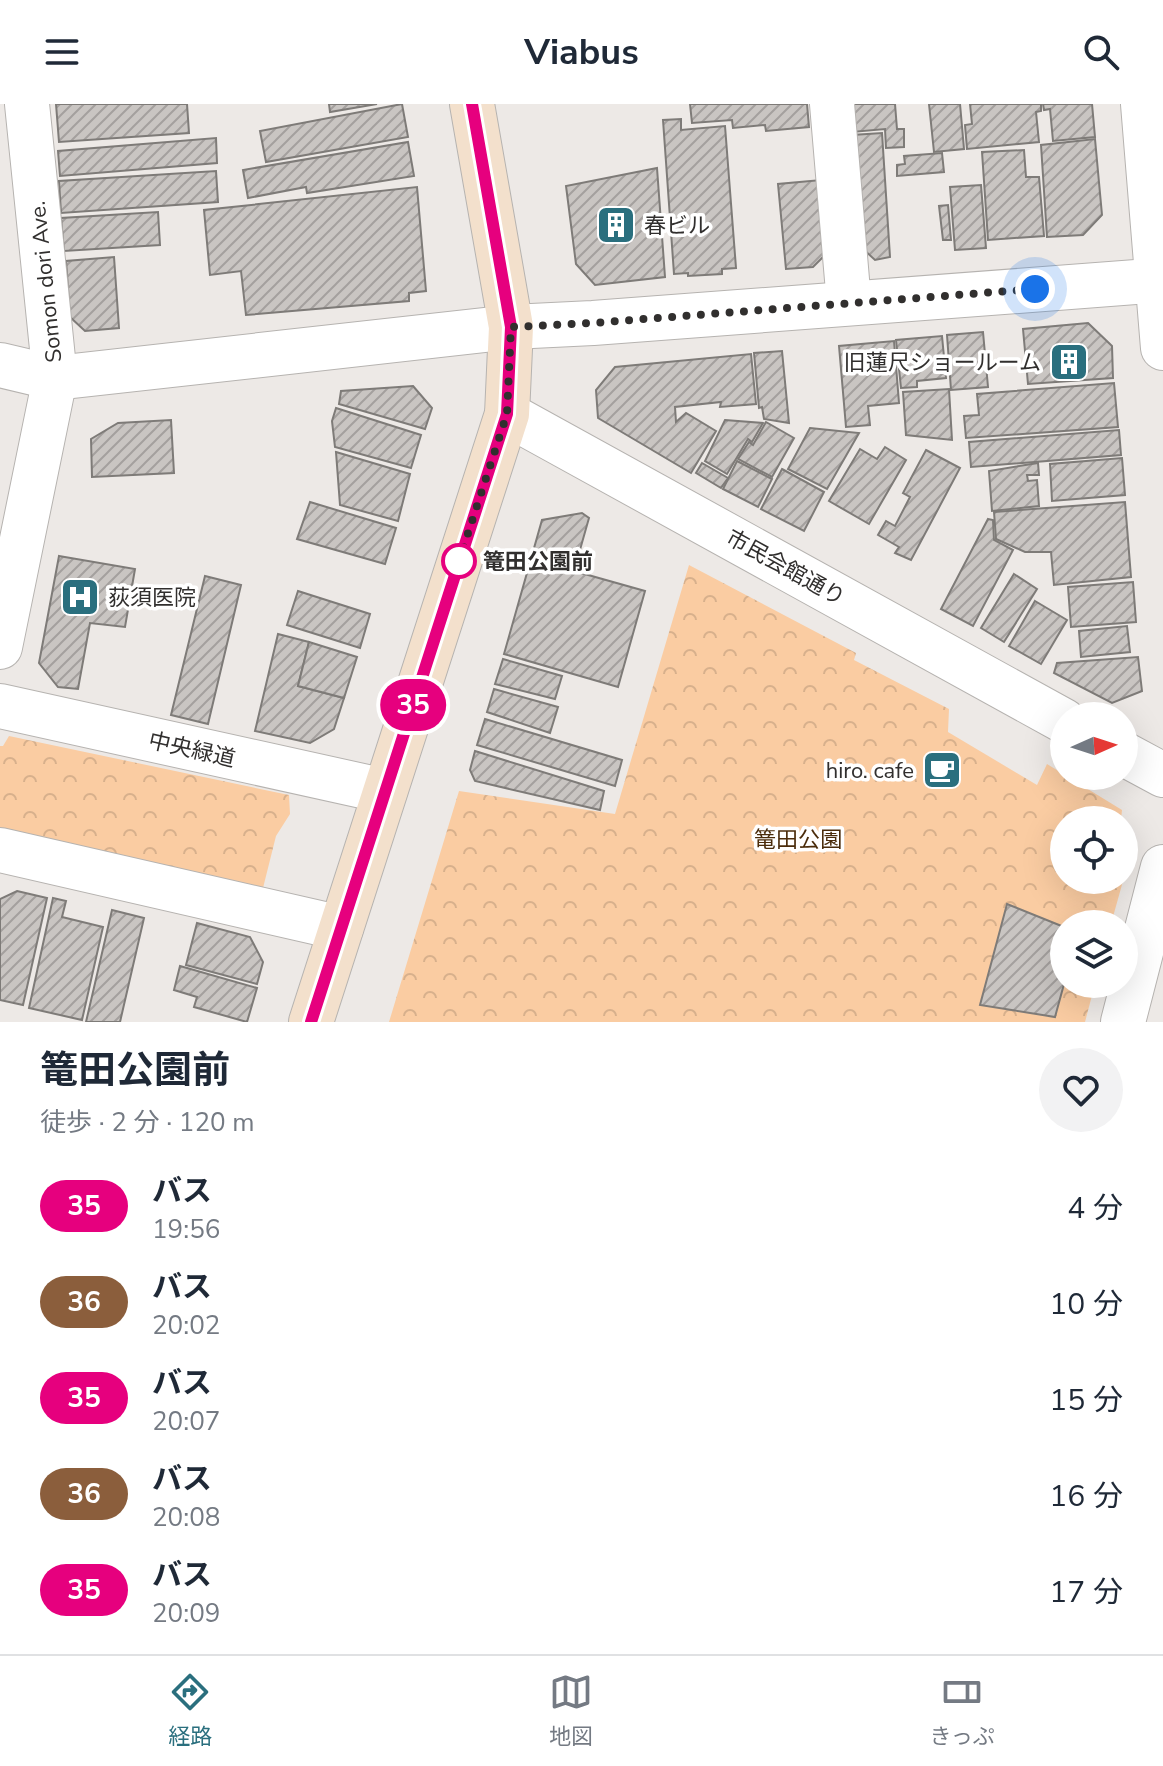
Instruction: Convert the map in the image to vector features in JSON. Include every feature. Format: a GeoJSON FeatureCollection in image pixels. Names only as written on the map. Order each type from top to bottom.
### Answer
{"type":"FeatureCollection","features":[{"type":"Feature","properties":{"kind":"street","name":"Somon dori Ave."},"geometry":{"type":"LineString","coordinates":[[0,647],[55,378],[27,104]]}},
{"type":"Feature","properties":{"kind":"street"},"geometry":{"type":"LineString","coordinates":[[311,1022],[507,414],[511,327],[472,104]]}},
{"type":"Feature","properties":{"kind":"street"},"geometry":{"type":"LineString","coordinates":[[832,104],[849,303]]}},
{"type":"Feature","properties":{"kind":"street"},"geometry":{"type":"LineString","coordinates":[[1143,104],[1161,280],[1163,348]]}},
{"type":"Feature","properties":{"kind":"street"},"geometry":{"type":"LineString","coordinates":[[0,365],[55,378],[511,327],[1161,280]]}},
{"type":"Feature","properties":{"kind":"street","name":"市民会館通り"},"geometry":{"type":"LineString","coordinates":[[507,414],[1050,713]]}},
{"type":"Feature","properties":{"kind":"street","name":"中央緑道"},"geometry":{"type":"LineString","coordinates":[[0,706],[385,791]]}},
{"type":"Feature","properties":{"kind":"street"},"geometry":{"type":"LineString","coordinates":[[1138,762],[1163,775]]}},
{"type":"Feature","properties":{"kind":"street"},"geometry":{"type":"LineString","coordinates":[[0,850],[341,928]]}},
{"type":"Feature","properties":{"kind":"street"},"geometry":{"type":"LineString","coordinates":[[1123,1022],[1163,867]]}},
{"type":"Feature","properties":{"kind":"green space","name":"篭田公園"},"geometry":{"type":"Polygon","coordinates":[[[689,565],[856,653],[854,660],[949,709],[948,732],[1037,785],[1047,764],[1050,766],[1050,790],[1089,790],[1115,806],[1050,806],[1050,894],[1119,894],[1115,910],[1050,910],[1050,998],[1091,998],[1085,1022],[389,1022],[459,791],[615,814],[689,565]]]}},
{"type":"Feature","properties":{"kind":"green space"},"geometry":{"type":"Polygon","coordinates":[[[9,736],[289,795],[290,814],[276,836],[262,892],[0,835],[0,746],[9,736]]]}},
{"type":"Feature","properties":{"kind":"building"},"geometry":{"type":"Polygon","coordinates":[[[56,104],[187,104],[189,133],[59,142],[56,104]]]}},
{"type":"Feature","properties":{"kind":"building"},"geometry":{"type":"Polygon","coordinates":[[[329,104],[377,104],[330,112],[329,104]]]}},
{"type":"Feature","properties":{"kind":"building"},"geometry":{"type":"Polygon","coordinates":[[[402,104],[408,137],[266,162],[260,131],[402,104]]]}},
{"type":"Feature","properties":{"kind":"building"},"geometry":{"type":"Polygon","coordinates":[[[690,104],[807,104],[809,127],[766,131],[765,125],[733,128],[732,120],[692,123],[690,104]]]}},
{"type":"Feature","properties":{"kind":"building"},"geometry":{"type":"Polygon","coordinates":[[[850,104],[895,104],[897,129],[904,129],[904,147],[886,148],[885,129],[852,132],[850,104]]]}},
{"type":"Feature","properties":{"kind":"building"},"geometry":{"type":"Polygon","coordinates":[[[929,104],[960,104],[964,149],[934,152],[929,104]]]}},
{"type":"Feature","properties":{"kind":"building"},"geometry":{"type":"Polygon","coordinates":[[[970,104],[1041,104],[1041,111],[1036,112],[1039,142],[967,149],[965,125],[972,124],[970,104]]]}},
{"type":"Feature","properties":{"kind":"building"},"geometry":{"type":"Polygon","coordinates":[[[1043,104],[1092,104],[1095,137],[1053,141],[1050,109],[1044,110],[1043,104]]]}},
{"type":"Feature","properties":{"kind":"building"},"geometry":{"type":"Polygon","coordinates":[[[681,119],[681,130],[725,126],[736,268],[722,269],[722,274],[674,274],[663,120],[681,119]]]}},
{"type":"Feature","properties":{"kind":"building"},"geometry":{"type":"Polygon","coordinates":[[[882,133],[890,257],[875,260],[861,247],[852,135],[882,133]]]}},
{"type":"Feature","properties":{"kind":"building"},"geometry":{"type":"Polygon","coordinates":[[[216,138],[217,163],[60,176],[58,151],[216,138]]]}},
{"type":"Feature","properties":{"kind":"building"},"geometry":{"type":"Polygon","coordinates":[[[1095,139],[1102,215],[1083,235],[1047,237],[1041,145],[1095,139]]]}},
{"type":"Feature","properties":{"kind":"building"},"geometry":{"type":"Polygon","coordinates":[[[408,142],[414,176],[307,193],[306,187],[248,198],[243,170],[408,142]]]}},
{"type":"Feature","properties":{"kind":"building"},"geometry":{"type":"Polygon","coordinates":[[[1024,150],[1026,177],[1039,177],[1044,236],[988,240],[982,152],[1024,150]]]}},
{"type":"Feature","properties":{"kind":"building"},"geometry":{"type":"Polygon","coordinates":[[[942,153],[944,172],[897,176],[897,165],[905,164],[904,156],[942,153]]]}},
{"type":"Feature","properties":{"kind":"building","name":"春ビル"},"geometry":{"type":"Polygon","coordinates":[[[657,168],[665,277],[595,285],[576,264],[566,186],[657,168]]]}},
{"type":"Feature","properties":{"kind":"building"},"geometry":{"type":"Polygon","coordinates":[[[216,171],[218,202],[61,213],[59,181],[216,171]]]}},
{"type":"Feature","properties":{"kind":"building"},"geometry":{"type":"Polygon","coordinates":[[[821,180],[828,252],[813,267],[786,269],[778,184],[821,180]]]}},
{"type":"Feature","properties":{"kind":"building"},"geometry":{"type":"Polygon","coordinates":[[[981,185],[986,248],[955,250],[950,187],[981,185]]]}},
{"type":"Feature","properties":{"kind":"building"},"geometry":{"type":"Polygon","coordinates":[[[417,187],[426,291],[409,293],[409,301],[246,315],[241,271],[210,275],[204,210],[417,187]]]}},
{"type":"Feature","properties":{"kind":"building"},"geometry":{"type":"Polygon","coordinates":[[[948,205],[951,240],[943,240],[939,206],[948,205]]]}},
{"type":"Feature","properties":{"kind":"building"},"geometry":{"type":"Polygon","coordinates":[[[158,212],[160,245],[64,251],[61,218],[158,212]]]}},
{"type":"Feature","properties":{"kind":"building"},"geometry":{"type":"Polygon","coordinates":[[[114,257],[119,328],[85,331],[70,317],[66,261],[114,257]]]}},
{"type":"Feature","properties":{"kind":"building","name":"旧蓮尺ショールーム"},"geometry":{"type":"Polygon","coordinates":[[[1088,323],[1112,346],[1113,378],[1028,384],[1023,329],[1088,323]]]}},
{"type":"Feature","properties":{"kind":"building"},"geometry":{"type":"Polygon","coordinates":[[[983,332],[988,387],[951,390],[947,335],[983,332]]]}},
{"type":"Feature","properties":{"kind":"building"},"geometry":{"type":"Polygon","coordinates":[[[942,336],[946,378],[917,381],[917,387],[901,388],[896,340],[942,336]]]}},
{"type":"Feature","properties":{"kind":"building"},"geometry":{"type":"Polygon","coordinates":[[[894,341],[899,403],[868,406],[870,425],[846,427],[839,346],[894,341]]]}},
{"type":"Feature","properties":{"kind":"building"},"geometry":{"type":"Polygon","coordinates":[[[782,351],[789,423],[764,419],[762,407],[759,408],[754,353],[782,351]]]}},
{"type":"Feature","properties":{"kind":"building"},"geometry":{"type":"Polygon","coordinates":[[[751,354],[756,404],[720,407],[721,402],[675,407],[676,422],[686,413],[716,431],[691,473],[598,418],[596,390],[615,367],[751,354]]]}},
{"type":"Feature","properties":{"kind":"building"},"geometry":{"type":"Polygon","coordinates":[[[1114,383],[1118,427],[966,438],[964,416],[979,415],[977,394],[1114,383]]]}},
{"type":"Feature","properties":{"kind":"building"},"geometry":{"type":"Polygon","coordinates":[[[413,386],[432,408],[425,429],[339,404],[341,391],[413,386]]]}},
{"type":"Feature","properties":{"kind":"building"},"geometry":{"type":"Polygon","coordinates":[[[949,389],[952,440],[906,435],[903,392],[949,389]]]}},
{"type":"Feature","properties":{"kind":"building"},"geometry":{"type":"Polygon","coordinates":[[[336,408],[421,435],[411,468],[335,447],[332,421],[336,408]]]}},
{"type":"Feature","properties":{"kind":"building"},"geometry":{"type":"Polygon","coordinates":[[[171,420],[174,473],[92,477],[91,439],[118,423],[171,420]]]}},
{"type":"Feature","properties":{"kind":"building"},"geometry":{"type":"Polygon","coordinates":[[[725,420],[763,423],[752,442],[748,439],[727,474],[705,461],[725,420]]]}},
{"type":"Feature","properties":{"kind":"building"},"geometry":{"type":"Polygon","coordinates":[[[766,422],[794,438],[772,477],[738,459],[749,442],[753,445],[766,422]]]}},
{"type":"Feature","properties":{"kind":"building"},"geometry":{"type":"Polygon","coordinates":[[[810,428],[859,433],[827,489],[788,469],[810,428]]]}},
{"type":"Feature","properties":{"kind":"building"},"geometry":{"type":"Polygon","coordinates":[[[1119,430],[1121,455],[971,467],[969,442],[1119,430]]]}},
{"type":"Feature","properties":{"kind":"building"},"geometry":{"type":"Polygon","coordinates":[[[885,447],[906,460],[869,524],[829,501],[860,449],[877,459],[885,447]]]}},
{"type":"Feature","properties":{"kind":"building"},"geometry":{"type":"Polygon","coordinates":[[[926,450],[960,468],[911,560],[895,553],[899,547],[878,535],[886,521],[895,526],[910,497],[903,493],[926,450]]]}},
{"type":"Feature","properties":{"kind":"building"},"geometry":{"type":"Polygon","coordinates":[[[336,452],[410,474],[398,521],[340,505],[336,452]]]}},
{"type":"Feature","properties":{"kind":"building"},"geometry":{"type":"Polygon","coordinates":[[[1122,458],[1125,495],[1052,501],[1050,464],[1122,458]]]}},
{"type":"Feature","properties":{"kind":"building"},"geometry":{"type":"Polygon","coordinates":[[[737,461],[772,479],[758,507],[723,489],[737,461]]]}},
{"type":"Feature","properties":{"kind":"building"},"geometry":{"type":"Polygon","coordinates":[[[702,463],[728,478],[721,488],[696,473],[702,463]]]}},
{"type":"Feature","properties":{"kind":"building"},"geometry":{"type":"Polygon","coordinates":[[[1038,463],[1039,475],[1027,475],[1028,481],[1037,480],[1039,506],[992,511],[989,471],[1038,463]]]}},
{"type":"Feature","properties":{"kind":"building"},"geometry":{"type":"Polygon","coordinates":[[[782,469],[824,492],[804,531],[761,509],[782,469]]]}},
{"type":"Feature","properties":{"kind":"building"},"geometry":{"type":"Polygon","coordinates":[[[310,502],[396,528],[385,564],[297,539],[310,502]]]}},
{"type":"Feature","properties":{"kind":"building"},"geometry":{"type":"Polygon","coordinates":[[[1125,502],[1131,577],[1054,585],[1051,552],[1025,552],[996,539],[994,512],[1125,502]]]}},
{"type":"Feature","properties":{"kind":"building"},"geometry":{"type":"Polygon","coordinates":[[[582,513],[589,518],[574,571],[645,591],[618,687],[504,654],[542,520],[582,513]]]}},
{"type":"Feature","properties":{"kind":"building"},"geometry":{"type":"Polygon","coordinates":[[[988,519],[993,520],[994,540],[1013,550],[973,626],[941,609],[988,519]]]}},
{"type":"Feature","properties":{"kind":"building"},"geometry":{"type":"Polygon","coordinates":[[[59,556],[135,569],[125,627],[90,623],[78,689],[58,687],[39,663],[59,556]]]}},
{"type":"Feature","properties":{"kind":"building"},"geometry":{"type":"Polygon","coordinates":[[[1014,574],[1037,589],[1004,642],[981,628],[1014,574]]]}},
{"type":"Feature","properties":{"kind":"building"},"geometry":{"type":"Polygon","coordinates":[[[205,576],[241,585],[208,724],[171,715],[205,576]]]}},
{"type":"Feature","properties":{"kind":"building"},"geometry":{"type":"Polygon","coordinates":[[[1133,582],[1136,622],[1071,627],[1068,587],[1133,582]]]}},
{"type":"Feature","properties":{"kind":"building"},"geometry":{"type":"Polygon","coordinates":[[[298,591],[370,614],[360,648],[287,625],[298,591]]]}},
{"type":"Feature","properties":{"kind":"building"},"geometry":{"type":"Polygon","coordinates":[[[1035,601],[1067,620],[1041,664],[1009,646],[1035,601]]]}},
{"type":"Feature","properties":{"kind":"building"},"geometry":{"type":"Polygon","coordinates":[[[1127,626],[1130,652],[1081,657],[1079,631],[1127,626]]]}},
{"type":"Feature","properties":{"kind":"building"},"geometry":{"type":"Polygon","coordinates":[[[278,634],[309,642],[298,686],[344,698],[334,729],[310,743],[255,731],[278,634]]]}},
{"type":"Feature","properties":{"kind":"building"},"geometry":{"type":"Polygon","coordinates":[[[309,642],[357,657],[344,698],[298,686],[309,642]]]}},
{"type":"Feature","properties":{"kind":"building"},"geometry":{"type":"Polygon","coordinates":[[[1138,657],[1142,691],[1110,702],[1054,673],[1057,663],[1138,657]]]}},
{"type":"Feature","properties":{"kind":"building"},"geometry":{"type":"Polygon","coordinates":[[[503,659],[562,676],[555,699],[495,684],[503,659]]]}},
{"type":"Feature","properties":{"kind":"building"},"geometry":{"type":"Polygon","coordinates":[[[494,689],[558,707],[550,733],[487,712],[494,689]]]}},
{"type":"Feature","properties":{"kind":"building"},"geometry":{"type":"Polygon","coordinates":[[[485,719],[622,760],[615,786],[477,745],[485,719]]]}},
{"type":"Feature","properties":{"kind":"building"},"geometry":{"type":"Polygon","coordinates":[[[475,751],[604,791],[600,810],[475,781],[470,770],[475,751]]]}},
{"type":"Feature","properties":{"kind":"building"},"geometry":{"type":"Polygon","coordinates":[[[17,891],[47,898],[23,1005],[0,1000],[0,899],[17,891]]]}},
{"type":"Feature","properties":{"kind":"building"},"geometry":{"type":"Polygon","coordinates":[[[53,898],[66,901],[62,917],[103,927],[82,1020],[29,1008],[53,898]]]}},
{"type":"Feature","properties":{"kind":"building"},"geometry":{"type":"Polygon","coordinates":[[[1007,904],[1050,921],[1050,998],[1060,998],[1055,1017],[980,1005],[1007,904]]]}},
{"type":"Feature","properties":{"kind":"building"},"geometry":{"type":"Polygon","coordinates":[[[112,910],[144,918],[120,1022],[86,1022],[112,910]]]}},
{"type":"Feature","properties":{"kind":"building"},"geometry":{"type":"Polygon","coordinates":[[[197,923],[250,937],[263,962],[257,984],[186,965],[197,923]]]}},
{"type":"Feature","properties":{"kind":"building"},"geometry":{"type":"Polygon","coordinates":[[[180,966],[257,988],[247,1022],[194,1007],[197,997],[174,990],[180,966]]]}},
{"type":"Feature","properties":{"kind":"bus line","name":"35"},"geometry":{"type":"LineString","coordinates":[[311,1022],[507,414],[511,327],[472,104]]}},
{"type":"Feature","properties":{"kind":"place","name":"春ビル"},"geometry":{"type":"Point","coordinates":[616,225]}},
{"type":"Feature","properties":{"kind":"place","name":"旧蓮尺ショールーム"},"geometry":{"type":"Point","coordinates":[1069,362]}},
{"type":"Feature","properties":{"kind":"place","name":"篭田公園前"},"geometry":{"type":"Point","coordinates":[459,561]}},
{"type":"Feature","properties":{"kind":"place","name":"荻須医院"},"geometry":{"type":"Point","coordinates":[80,597]}},
{"type":"Feature","properties":{"kind":"place","name":"hiro. cafe"},"geometry":{"type":"Point","coordinates":[942,770]}},
{"type":"Feature","properties":{"kind":"route"},"geometry":{"type":"LineString","coordinates":[[459,561],[507,414],[511,327],[1035,289]]}}]}
